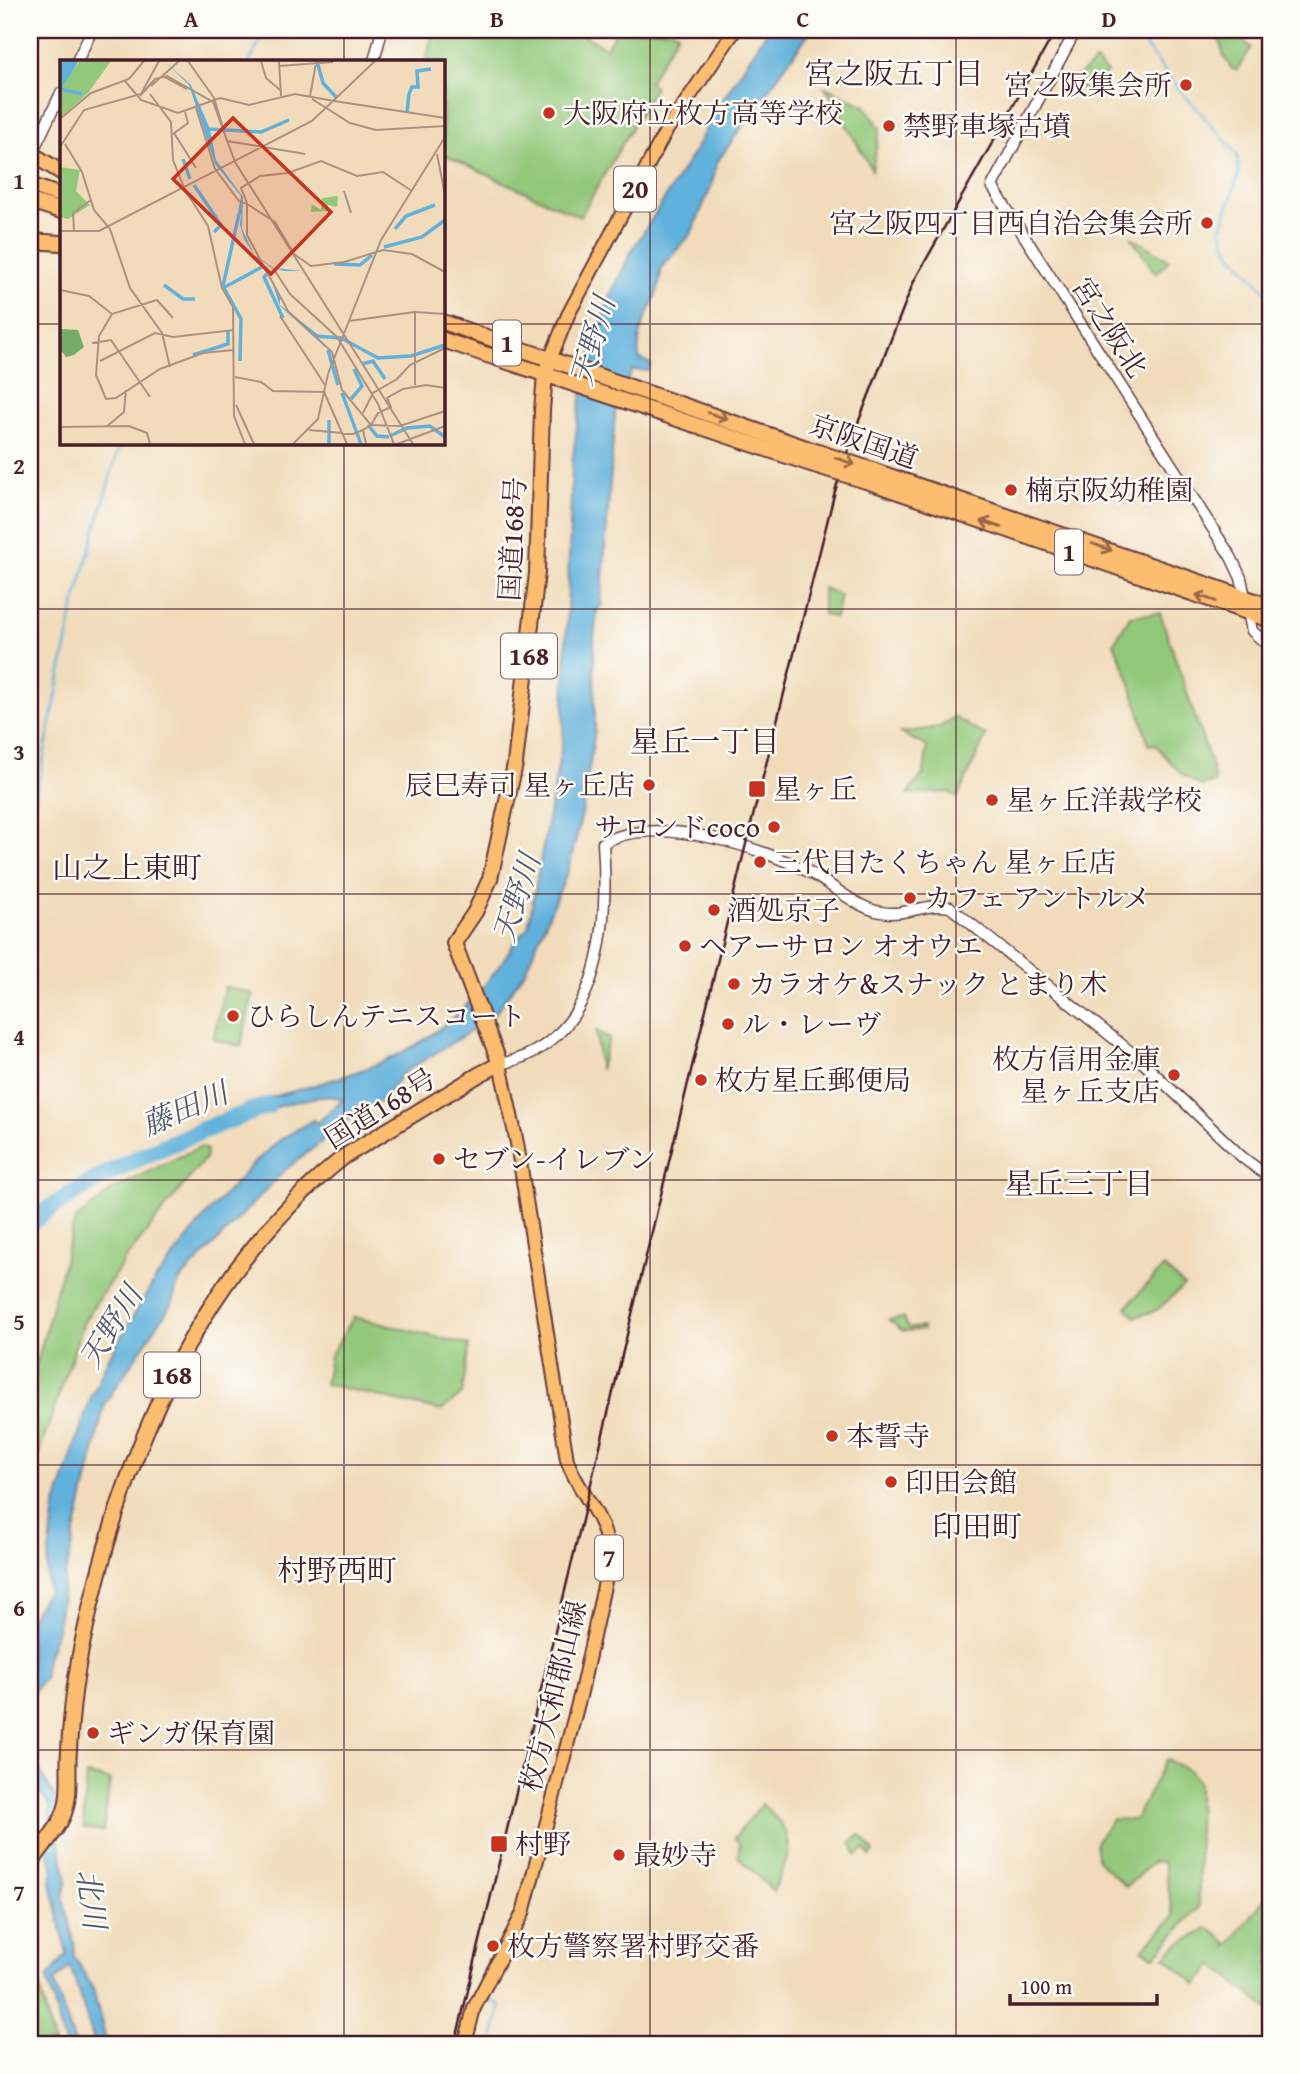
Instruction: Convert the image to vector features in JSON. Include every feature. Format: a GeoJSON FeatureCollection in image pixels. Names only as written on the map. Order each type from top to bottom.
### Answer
{"type":"FeatureCollection","features":[{"type":"Feature","properties":{"kind":"highway"},"geometry":{"type":"LineString","coordinates":[[30,154],[60,171]]}},
{"type":"Feature","properties":{"kind":"highway"},"geometry":{"type":"LineString","coordinates":[[30,185],[60,196]]}},
{"type":"Feature","properties":{"kind":"highway"},"geometry":{"type":"LineString","coordinates":[[30,201],[60,211]]}},
{"type":"Feature","properties":{"kind":"highway"},"geometry":{"type":"LineString","coordinates":[[30,241],[60,243]]}},
{"type":"Feature","properties":{"kind":"highway","name":"京阪国道"},"geometry":{"type":"LineString","coordinates":[[444,322],[571,364],[813,457],[1246,605],[1270,620]]}},
{"type":"Feature","properties":{"kind":"highway","name":"京阪国道"},"geometry":{"type":"LineString","coordinates":[[444,340],[564,379],[648,411],[813,457]]}},
{"type":"Feature","properties":{"kind":"highway","name":"国道168号"},"geometry":{"type":"LineString","coordinates":[[32,1862],[62,1819],[68,1797],[73,1696],[100,1572],[138,1451],[189,1339],[261,1237],[325,1172],[345,1156],[480,1074],[500,1065],[465,965],[454,943],[485,893],[496,860],[527,680],[537,573],[545,374],[551,357]]}},
{"type":"Feature","properties":{"kind":"highway","name":"京阪国道"},"geometry":{"type":"LineString","coordinates":[[1246,605],[1270,606]]}},
{"type":"Feature","properties":{"kind":"main road","name":"20"},"geometry":{"type":"LineString","coordinates":[[551,357],[568,315],[666,131],[735,30]]}},
{"type":"Feature","properties":{"kind":"main road","name":"枚方大和郡山線"},"geometry":{"type":"LineString","coordinates":[[465,2044],[474,2008],[523,1913],[581,1692],[609,1563],[608,1542],[600,1515],[572,1472],[568,1460],[517,1143],[500,1065]]}},
{"type":"Feature","properties":{"kind":"street"},"geometry":{"type":"LineString","coordinates":[[77,60],[92,30]]}},
{"type":"Feature","properties":{"kind":"street"},"geometry":{"type":"LineString","coordinates":[[374,60],[382,30]]}},
{"type":"Feature","properties":{"kind":"street","name":"宮之阪北"},"geometry":{"type":"LineString","coordinates":[[1076,30],[992,186],[1231,557],[1252,631],[1270,647]]}},
{"type":"Feature","properties":{"kind":"street"},"geometry":{"type":"LineString","coordinates":[[30,154],[60,95]]}},
{"type":"Feature","properties":{"kind":"street"},"geometry":{"type":"LineString","coordinates":[[500,1065],[523,1060],[550,1043],[577,1009],[596,971],[604,929],[606,882],[603,842],[631,834],[702,835],[809,873],[879,912],[896,914],[938,905],[950,907],[1137,1057],[1242,1157],[1270,1178]]}},
{"type":"Feature","properties":{"kind":"green space","name":"大阪府立枚方高等学校"},"geometry":{"type":"Polygon","coordinates":[[[433,30],[575,30],[606,48],[617,30],[672,30],[678,33],[649,82],[655,87],[580,217],[444,154],[444,60],[426,60],[433,30]]]}},
{"type":"Feature","properties":{"kind":"green space"},"geometry":{"type":"Polygon","coordinates":[[[1217,30],[1233,30],[1251,48],[1237,70],[1232,69],[1224,57],[1217,30]]]}},
{"type":"Feature","properties":{"kind":"green space"},"geometry":{"type":"Polygon","coordinates":[[[1096,61],[1107,73],[1084,92],[1074,79],[1096,61]]]}},
{"type":"Feature","properties":{"kind":"green space"},"geometry":{"type":"Polygon","coordinates":[[[825,87],[865,106],[880,128],[872,170],[825,87]]]}},
{"type":"Feature","properties":{"kind":"green space"},"geometry":{"type":"Polygon","coordinates":[[[1131,237],[1169,260],[1156,274],[1131,237]]]}},
{"type":"Feature","properties":{"kind":"green space"},"geometry":{"type":"Polygon","coordinates":[[[823,588],[840,595],[835,618],[823,614],[823,588]]]}},
{"type":"Feature","properties":{"kind":"green space"},"geometry":{"type":"Polygon","coordinates":[[[1160,613],[1212,767],[1215,782],[1201,786],[1181,774],[1155,744],[1149,745],[1130,681],[1114,643],[1130,616],[1160,613]]]}},
{"type":"Feature","properties":{"kind":"green space"},"geometry":{"type":"Polygon","coordinates":[[[954,717],[986,736],[957,798],[949,792],[908,794],[924,773],[927,746],[900,733],[940,727],[954,717]]]}},
{"type":"Feature","properties":{"kind":"green space","name":"ひらしんテニスコート"},"geometry":{"type":"Polygon","coordinates":[[[225,987],[253,994],[241,1046],[213,1039],[225,987]]]}},
{"type":"Feature","properties":{"kind":"green space"},"geometry":{"type":"Polygon","coordinates":[[[596,1031],[609,1038],[600,1070],[596,1031]]]}},
{"type":"Feature","properties":{"kind":"green space"},"geometry":{"type":"Polygon","coordinates":[[[199,1147],[207,1150],[206,1157],[126,1258],[84,1321],[30,1480],[30,1389],[75,1220],[112,1190],[199,1147]]]}},
{"type":"Feature","properties":{"kind":"green space"},"geometry":{"type":"Polygon","coordinates":[[[1164,1267],[1184,1286],[1157,1310],[1135,1317],[1126,1307],[1164,1267]]]}},
{"type":"Feature","properties":{"kind":"green space"},"geometry":{"type":"Polygon","coordinates":[[[354,1317],[469,1345],[462,1394],[441,1411],[325,1384],[330,1356],[354,1317]]]}},
{"type":"Feature","properties":{"kind":"green space"},"geometry":{"type":"Polygon","coordinates":[[[903,1318],[909,1328],[923,1327],[923,1330],[903,1331],[889,1320],[903,1318]]]}},
{"type":"Feature","properties":{"kind":"green space"},"geometry":{"type":"Polygon","coordinates":[[[1166,1759],[1190,1771],[1198,1782],[1199,1907],[1155,1956],[1142,1950],[1174,1917],[1163,1861],[1153,1862],[1126,1887],[1097,1860],[1096,1841],[1112,1819],[1135,1820],[1166,1759]]]}},
{"type":"Feature","properties":{"kind":"green space"},"geometry":{"type":"Polygon","coordinates":[[[86,1775],[110,1780],[103,1831],[83,1828],[86,1775]]]}},
{"type":"Feature","properties":{"kind":"green space"},"geometry":{"type":"Polygon","coordinates":[[[762,1804],[782,1826],[789,1844],[785,1865],[773,1891],[738,1857],[740,1843],[734,1838],[762,1804]]]}},
{"type":"Feature","properties":{"kind":"green space"},"geometry":{"type":"Polygon","coordinates":[[[860,1835],[874,1852],[871,1856],[864,1849],[857,1855],[851,1843],[860,1835]]]}},
{"type":"Feature","properties":{"kind":"green space"},"geometry":{"type":"Polygon","coordinates":[[[1270,1892],[1270,2011],[1213,1965],[1197,1985],[1165,1957],[1208,1927],[1227,1943],[1227,1947],[1270,1892]]]}},
{"type":"Feature","properties":{"kind":"green space"},"geometry":{"type":"Polygon","coordinates":[[[30,1965],[34,1966],[54,2044],[30,2044],[30,1965]]]}},
{"type":"Feature","properties":{"kind":"water"},"geometry":{"type":"Polygon","coordinates":[[[768,30],[811,30],[717,162],[711,187],[691,234],[661,268],[657,292],[644,321],[639,344],[639,358],[651,364],[648,371],[632,370],[615,414],[601,606],[597,611],[594,638],[595,729],[583,809],[568,871],[525,971],[496,1012],[476,1028],[403,1073],[383,1099],[354,1116],[284,1171],[179,1281],[171,1305],[105,1403],[65,1576],[57,1629],[44,1667],[45,1677],[30,1696],[30,1618],[48,1591],[47,1568],[55,1508],[89,1402],[109,1357],[155,1280],[207,1214],[254,1163],[281,1139],[313,1120],[317,1123],[343,1100],[335,1097],[311,1098],[247,1117],[245,1105],[358,1072],[410,1048],[434,1033],[458,1013],[488,981],[528,927],[563,739],[572,464],[580,403],[599,328],[612,292],[633,249],[694,152],[714,113],[768,30]]]}},
{"type":"Feature","properties":{"kind":"water"},"geometry":{"type":"Polygon","coordinates":[[[30,1754],[58,1803],[58,1834],[67,1881],[63,1898],[75,1945],[73,1954],[93,1989],[107,2044],[95,2044],[70,1966],[54,1982],[75,2044],[65,2044],[47,1978],[67,1954],[51,1883],[53,1865],[48,1853],[50,1805],[38,1792],[30,1776],[30,1754]]]}},
{"type":"Feature","properties":{"kind":"waterway"},"geometry":{"type":"LineString","coordinates":[[251,60],[266,30]]}},
{"type":"Feature","properties":{"kind":"waterway"},"geometry":{"type":"LineString","coordinates":[[1133,30],[1173,82],[1237,154],[1239,173],[1221,229],[1229,251],[1270,296]]}},
{"type":"Feature","properties":{"kind":"waterway"},"geometry":{"type":"LineString","coordinates":[[30,826],[75,602],[120,444]]}},
{"type":"Feature","properties":{"kind":"waterway","name":"藤田川"},"geometry":{"type":"LineString","coordinates":[[30,1223],[114,1170],[205,1129],[267,1106]]}},
{"type":"Feature","properties":{"kind":"waterway"},"geometry":{"type":"LineString","coordinates":[[485,1998],[501,2005],[492,2044]]}},
{"type":"Feature","properties":{"kind":"railway"},"geometry":{"type":"LineString","coordinates":[[455,2044],[745,848],[835,491],[852,438],[914,281],[1056,30]]}},
{"type":"Feature","properties":{"kind":"place","name":"宮之阪集会所"},"geometry":{"type":"Point","coordinates":[1186,85]}},
{"type":"Feature","properties":{"kind":"place","name":"大阪府立枚方高等学校"},"geometry":{"type":"Point","coordinates":[549,113]}},
{"type":"Feature","properties":{"kind":"place","name":"禁野車塚古墳"},"geometry":{"type":"Point","coordinates":[889,126]}},
{"type":"Feature","properties":{"kind":"place","name":"宮之阪四丁目西自治会集会所"},"geometry":{"type":"Point","coordinates":[1207,223]}},
{"type":"Feature","properties":{"kind":"place","name":"楠京阪幼稚園"},"geometry":{"type":"Point","coordinates":[1011,490]}},
{"type":"Feature","properties":{"kind":"place","name":"辰巳寿司 星ヶ丘店"},"geometry":{"type":"Point","coordinates":[649,785]}},
{"type":"Feature","properties":{"kind":"place","name":"星ヶ丘"},"geometry":{"type":"Point","coordinates":[757,789]}},
{"type":"Feature","properties":{"kind":"place","name":"星ヶ丘洋裁学校"},"geometry":{"type":"Point","coordinates":[992,800]}},
{"type":"Feature","properties":{"kind":"place","name":"サロンドcoco"},"geometry":{"type":"Point","coordinates":[774,827]}},
{"type":"Feature","properties":{"kind":"place","name":"三代目たくちゃん 星ヶ丘店"},"geometry":{"type":"Point","coordinates":[760,862]}},
{"type":"Feature","properties":{"kind":"place","name":"カフェ アントルメ"},"geometry":{"type":"Point","coordinates":[910,898]}},
{"type":"Feature","properties":{"kind":"place","name":"酒処京子"},"geometry":{"type":"Point","coordinates":[714,910]}},
{"type":"Feature","properties":{"kind":"place","name":"ヘアーサロン オオウエ"},"geometry":{"type":"Point","coordinates":[685,946]}},
{"type":"Feature","properties":{"kind":"place","name":"カラオケ&スナック とまり木"},"geometry":{"type":"Point","coordinates":[734,984]}},
{"type":"Feature","properties":{"kind":"place","name":"ひらしんテニスコート"},"geometry":{"type":"Point","coordinates":[233,1016]}},
{"type":"Feature","properties":{"kind":"place","name":"ル・レーヴ"},"geometry":{"type":"Point","coordinates":[728,1024]}},
{"type":"Feature","properties":{"kind":"place","name":"枚方信用金庫 星ヶ丘支店"},"geometry":{"type":"Point","coordinates":[1174,1075]}},
{"type":"Feature","properties":{"kind":"place","name":"枚方星丘郵便局"},"geometry":{"type":"Point","coordinates":[701,1080]}},
{"type":"Feature","properties":{"kind":"place","name":"セブン-イレブン"},"geometry":{"type":"Point","coordinates":[439,1159]}},
{"type":"Feature","properties":{"kind":"place","name":"本誓寺"},"geometry":{"type":"Point","coordinates":[832,1436]}},
{"type":"Feature","properties":{"kind":"place","name":"印田会館"},"geometry":{"type":"Point","coordinates":[891,1482]}},
{"type":"Feature","properties":{"kind":"place","name":"ギンガ保育園"},"geometry":{"type":"Point","coordinates":[93,1733]}},
{"type":"Feature","properties":{"kind":"place","name":"村野"},"geometry":{"type":"Point","coordinates":[499,1844]}},
{"type":"Feature","properties":{"kind":"place","name":"最妙寺"},"geometry":{"type":"Point","coordinates":[619,1855]}},
{"type":"Feature","properties":{"kind":"place","name":"枚方警察署村野交番"},"geometry":{"type":"Point","coordinates":[493,1946]}},
{"type":"Feature","properties":{"kind":"district","name":"宮之阪五丁目"},"geometry":{"type":"Point","coordinates":[894,74]}},
{"type":"Feature","properties":{"kind":"district","name":"星丘一丁目"},"geometry":{"type":"Point","coordinates":[705,742]}},
{"type":"Feature","properties":{"kind":"district","name":"山之上東町"},"geometry":{"type":"Point","coordinates":[127,868]}},
{"type":"Feature","properties":{"kind":"district","name":"星丘三丁目"},"geometry":{"type":"Point","coordinates":[1079,1184]}},
{"type":"Feature","properties":{"kind":"district","name":"印田町"},"geometry":{"type":"Point","coordinates":[977,1527]}},
{"type":"Feature","properties":{"kind":"district","name":"村野西町"},"geometry":{"type":"Point","coordinates":[337,1571]}},
{"type":"Feature","properties":{"kind":"water label","name":"天野川"},"geometry":{"type":"Point","coordinates":[593,341]}},
{"type":"Feature","properties":{"kind":"water label","name":"天野川"},"geometry":{"type":"Point","coordinates":[517,898]}},
{"type":"Feature","properties":{"kind":"water label","name":"天野川"},"geometry":{"type":"Point","coordinates":[111,1327]}},
{"type":"Feature","properties":{"kind":"water label","name":"北川"},"geometry":{"type":"Point","coordinates":[91,1899]}}]}
